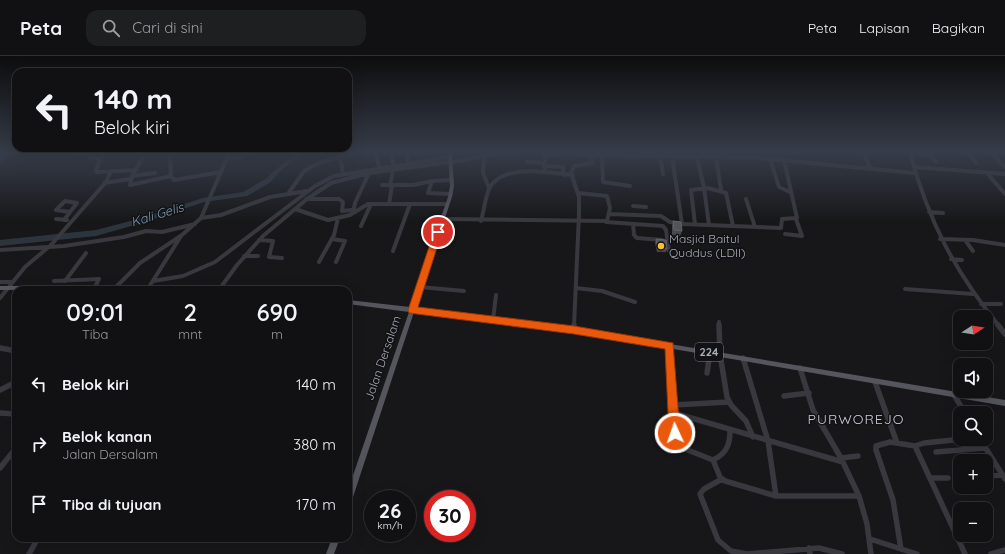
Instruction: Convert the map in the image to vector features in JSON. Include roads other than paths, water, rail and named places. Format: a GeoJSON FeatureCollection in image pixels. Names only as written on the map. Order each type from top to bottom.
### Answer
{"type":"FeatureCollection","features":[{"type":"Feature","properties":{"kind":"main road","name":"Jalan Dersalam"},"geometry":{"type":"LineString","coordinates":[[352,487],[451,194],[452,176]]}},
{"type":"Feature","properties":{"kind":"main road"},"geometry":{"type":"LineString","coordinates":[[0,288],[12,288]]}},
{"type":"Feature","properties":{"kind":"main road"},"geometry":{"type":"LineString","coordinates":[[352,302],[412,310]]}},
{"type":"Feature","properties":{"kind":"main road","name":"224"},"geometry":{"type":"LineString","coordinates":[[412,310],[574,330],[710,352],[953,395]]}},
{"type":"Feature","properties":{"kind":"main road","name":"224"},"geometry":{"type":"LineString","coordinates":[[973,398],[1005,403]]}},
{"type":"Feature","properties":{"kind":"main road"},"geometry":{"type":"LineString","coordinates":[[330,554],[334,542]]}},
{"type":"Feature","properties":{"kind":"street"},"geometry":{"type":"LineString","coordinates":[[56,219],[70,220],[76,218],[108,176]]}},
{"type":"Feature","properties":{"kind":"street"},"geometry":{"type":"LineString","coordinates":[[104,183],[139,176]]}},
{"type":"Feature","properties":{"kind":"street"},"geometry":{"type":"LineString","coordinates":[[131,178],[129,185],[132,186],[170,176]]}},
{"type":"Feature","properties":{"kind":"street"},"geometry":{"type":"LineString","coordinates":[[171,176],[174,180],[196,176]]}},
{"type":"Feature","properties":{"kind":"street"},"geometry":{"type":"LineString","coordinates":[[117,286],[140,263],[182,235],[201,218],[219,176]]}},
{"type":"Feature","properties":{"kind":"street"},"geometry":{"type":"LineString","coordinates":[[288,194],[301,176]]}},
{"type":"Feature","properties":{"kind":"street"},"geometry":{"type":"LineString","coordinates":[[201,218],[221,215],[260,200],[309,190],[325,180],[339,176]]}},
{"type":"Feature","properties":{"kind":"street"},"geometry":{"type":"LineString","coordinates":[[222,286],[270,224],[304,198],[342,176]]}},
{"type":"Feature","properties":{"kind":"street"},"geometry":{"type":"LineString","coordinates":[[352,212],[354,202],[367,185],[368,176]]}},
{"type":"Feature","properties":{"kind":"street"},"geometry":{"type":"LineString","coordinates":[[388,204],[392,176]]}},
{"type":"Feature","properties":{"kind":"street"},"geometry":{"type":"LineString","coordinates":[[481,221],[489,188],[484,176]]}},
{"type":"Feature","properties":{"kind":"street"},"geometry":{"type":"LineString","coordinates":[[489,188],[504,176]]}},
{"type":"Feature","properties":{"kind":"street"},"geometry":{"type":"LineString","coordinates":[[573,176],[573,184],[578,193],[580,222],[574,330]]}},
{"type":"Feature","properties":{"kind":"street"},"geometry":{"type":"LineString","coordinates":[[603,176],[603,182],[630,186]]}},
{"type":"Feature","properties":{"kind":"street"},"geometry":{"type":"LineString","coordinates":[[677,176],[682,224]]}},
{"type":"Feature","properties":{"kind":"street"},"geometry":{"type":"LineString","coordinates":[[701,176],[709,225]]}},
{"type":"Feature","properties":{"kind":"street"},"geometry":{"type":"LineString","coordinates":[[719,176],[721,190]]}},
{"type":"Feature","properties":{"kind":"street"},"geometry":{"type":"LineString","coordinates":[[776,176],[779,187],[790,192]]}},
{"type":"Feature","properties":{"kind":"street"},"geometry":{"type":"LineString","coordinates":[[785,234],[802,236],[796,219],[790,192],[791,185],[789,176]]}},
{"type":"Feature","properties":{"kind":"street"},"geometry":{"type":"LineString","coordinates":[[916,176],[940,240],[973,294],[1005,334]]}},
{"type":"Feature","properties":{"kind":"street"},"geometry":{"type":"LineString","coordinates":[[990,176],[1005,194]]}},
{"type":"Feature","properties":{"kind":"street"},"geometry":{"type":"LineString","coordinates":[[382,185],[413,185],[432,181],[452,180]]}},
{"type":"Feature","properties":{"kind":"street"},"geometry":{"type":"LineString","coordinates":[[432,181],[428,193],[451,194]]}},
{"type":"Feature","properties":{"kind":"street"},"geometry":{"type":"LineString","coordinates":[[695,224],[691,190],[704,188],[721,190],[727,194],[733,226]]}},
{"type":"Feature","properties":{"kind":"street"},"geometry":{"type":"LineString","coordinates":[[153,281],[183,276],[215,262],[294,209],[309,190]]}},
{"type":"Feature","properties":{"kind":"street"},"geometry":{"type":"LineString","coordinates":[[578,193],[606,195],[609,199],[610,214],[606,222]]}},
{"type":"Feature","properties":{"kind":"street"},"geometry":{"type":"LineString","coordinates":[[304,198],[339,199],[343,202],[342,211],[352,212]]}},
{"type":"Feature","properties":{"kind":"street"},"geometry":{"type":"LineString","coordinates":[[746,199],[755,227]]}},
{"type":"Feature","properties":{"kind":"street"},"geometry":{"type":"LineString","coordinates":[[64,220],[70,212],[77,202],[65,201],[56,210],[70,212]]}},
{"type":"Feature","properties":{"kind":"street"},"geometry":{"type":"LineString","coordinates":[[361,226],[372,204]]}},
{"type":"Feature","properties":{"kind":"street"},"geometry":{"type":"LineString","coordinates":[[294,209],[321,219],[338,218],[363,206],[372,204],[447,204]]}},
{"type":"Feature","properties":{"kind":"street"},"geometry":{"type":"LineString","coordinates":[[393,251],[410,204]]}},
{"type":"Feature","properties":{"kind":"street"},"geometry":{"type":"LineString","coordinates":[[633,206],[646,207]]}},
{"type":"Feature","properties":{"kind":"street"},"geometry":{"type":"LineString","coordinates":[[929,212],[943,213]]}},
{"type":"Feature","properties":{"kind":"street"},"geometry":{"type":"LineString","coordinates":[[610,214],[661,216],[671,222],[682,224],[780,228],[782,227],[783,219],[796,219]]}},
{"type":"Feature","properties":{"kind":"street"},"geometry":{"type":"LineString","coordinates":[[319,262],[332,239],[338,218]]}},
{"type":"Feature","properties":{"kind":"street"},"geometry":{"type":"LineString","coordinates":[[442,219],[481,221],[606,222],[663,226],[666,230],[669,251]]}},
{"type":"Feature","properties":{"kind":"street"},"geometry":{"type":"LineString","coordinates":[[0,298],[33,258],[52,244],[70,220]]}},
{"type":"Feature","properties":{"kind":"street"},"geometry":{"type":"LineString","coordinates":[[0,250],[52,244],[58,246],[124,237],[146,231],[159,232],[195,224]]}},
{"type":"Feature","properties":{"kind":"street"},"geometry":{"type":"LineString","coordinates":[[633,224],[634,235],[637,238],[667,240]]}},
{"type":"Feature","properties":{"kind":"street"},"geometry":{"type":"LineString","coordinates":[[150,286],[182,235]]}},
{"type":"Feature","properties":{"kind":"street"},"geometry":{"type":"LineString","coordinates":[[332,239],[345,242],[336,262]]}},
{"type":"Feature","properties":{"kind":"street"},"geometry":{"type":"LineString","coordinates":[[259,240],[272,240],[273,244],[269,258],[282,258]]}},
{"type":"Feature","properties":{"kind":"street"},"geometry":{"type":"LineString","coordinates":[[940,240],[965,240],[1005,245]]}},
{"type":"Feature","properties":{"kind":"street"},"geometry":{"type":"LineString","coordinates":[[965,240],[973,251]]}},
{"type":"Feature","properties":{"kind":"street"},"geometry":{"type":"LineString","coordinates":[[65,280],[86,253]]}},
{"type":"Feature","properties":{"kind":"street"},"geometry":{"type":"LineString","coordinates":[[244,256],[258,256]]}},
{"type":"Feature","properties":{"kind":"street"},"geometry":{"type":"LineString","coordinates":[[951,259],[962,260]]}},
{"type":"Feature","properties":{"kind":"street"},"geometry":{"type":"LineString","coordinates":[[54,281],[99,279],[96,286]]}},
{"type":"Feature","properties":{"kind":"street"},"geometry":{"type":"LineString","coordinates":[[0,282],[12,282]]}},
{"type":"Feature","properties":{"kind":"street"},"geometry":{"type":"LineString","coordinates":[[420,287],[464,291]]}},
{"type":"Feature","properties":{"kind":"street"},"geometry":{"type":"LineString","coordinates":[[576,288],[602,291],[635,302]]}},
{"type":"Feature","properties":{"kind":"street"},"geometry":{"type":"LineString","coordinates":[[905,289],[973,294]]}},
{"type":"Feature","properties":{"kind":"street"},"geometry":{"type":"LineString","coordinates":[[493,320],[496,294]]}},
{"type":"Feature","properties":{"kind":"street"},"geometry":{"type":"LineString","coordinates":[[981,304],[1001,304]]}},
{"type":"Feature","properties":{"kind":"street"},"geometry":{"type":"LineString","coordinates":[[719,322],[720,354],[729,402],[745,419],[753,437]]}},
{"type":"Feature","properties":{"kind":"street"},"geometry":{"type":"LineString","coordinates":[[670,346],[675,433],[679,446],[684,450],[713,460],[722,479]]}},
{"type":"Feature","properties":{"kind":"street"},"geometry":{"type":"LineString","coordinates":[[0,348],[12,350]]}},
{"type":"Feature","properties":{"kind":"street"},"geometry":{"type":"LineString","coordinates":[[707,373],[710,352]]}},
{"type":"Feature","properties":{"kind":"street"},"geometry":{"type":"LineString","coordinates":[[743,358],[768,441],[776,496]]}},
{"type":"Feature","properties":{"kind":"street"},"geometry":{"type":"LineString","coordinates":[[800,368],[809,393],[813,410],[842,460],[859,496],[870,539],[871,554]]}},
{"type":"Feature","properties":{"kind":"street"},"geometry":{"type":"LineString","coordinates":[[875,382],[897,443]]}},
{"type":"Feature","properties":{"kind":"street"},"geometry":{"type":"LineString","coordinates":[[0,390],[12,384]]}},
{"type":"Feature","properties":{"kind":"street"},"geometry":{"type":"LineString","coordinates":[[784,396],[809,393]]}},
{"type":"Feature","properties":{"kind":"street"},"geometry":{"type":"LineString","coordinates":[[673,406],[729,402]]}},
{"type":"Feature","properties":{"kind":"street"},"geometry":{"type":"LineString","coordinates":[[0,413],[12,414]]}},
{"type":"Feature","properties":{"kind":"street"},"geometry":{"type":"LineString","coordinates":[[674,413],[730,431],[842,460],[858,456]]}},
{"type":"Feature","properties":{"kind":"street"},"geometry":{"type":"LineString","coordinates":[[713,460],[726,452],[729,444],[730,431]]}},
{"type":"Feature","properties":{"kind":"street"},"geometry":{"type":"LineString","coordinates":[[901,549],[893,500],[876,448],[880,444],[897,443],[915,446],[927,442],[953,440]]}},
{"type":"Feature","properties":{"kind":"street"},"geometry":{"type":"LineString","coordinates":[[915,446],[965,554]]}},
{"type":"Feature","properties":{"kind":"street"},"geometry":{"type":"LineString","coordinates":[[936,452],[985,448],[1004,477]]}},
{"type":"Feature","properties":{"kind":"street"},"geometry":{"type":"LineString","coordinates":[[0,468],[12,453]]}},
{"type":"Feature","properties":{"kind":"street"},"geometry":{"type":"LineString","coordinates":[[993,476],[1004,477]]}},
{"type":"Feature","properties":{"kind":"street"},"geometry":{"type":"LineString","coordinates":[[930,478],[948,478]]}},
{"type":"Feature","properties":{"kind":"street"},"geometry":{"type":"LineString","coordinates":[[842,554],[824,549],[747,554],[731,551],[723,546],[713,531],[700,494],[704,489],[722,479],[776,496],[859,496]]}},
{"type":"Feature","properties":{"kind":"street"},"geometry":{"type":"LineString","coordinates":[[870,539],[917,554]]}},
{"type":"Feature","properties":{"kind":"street"},"geometry":{"type":"LineString","coordinates":[[29,554],[36,542]]}},
{"type":"Feature","properties":{"kind":"street"},"geometry":{"type":"LineString","coordinates":[[991,554],[1005,550]]}},
{"type":"Feature","properties":{"kind":"waterway","name":"Kali Gelis"},"geometry":{"type":"LineString","coordinates":[[0,243],[96,233],[140,221],[203,200],[245,194],[269,180],[272,176]]}},
{"type":"Feature","properties":{"kind":"place","name":"Masjid Baitul Quddus (LDII)"},"geometry":{"type":"Point","coordinates":[661,246]}},
{"type":"Feature","properties":{"kind":"district","name":"PURWOREJO"},"geometry":{"type":"Point","coordinates":[856,419]}}]}
